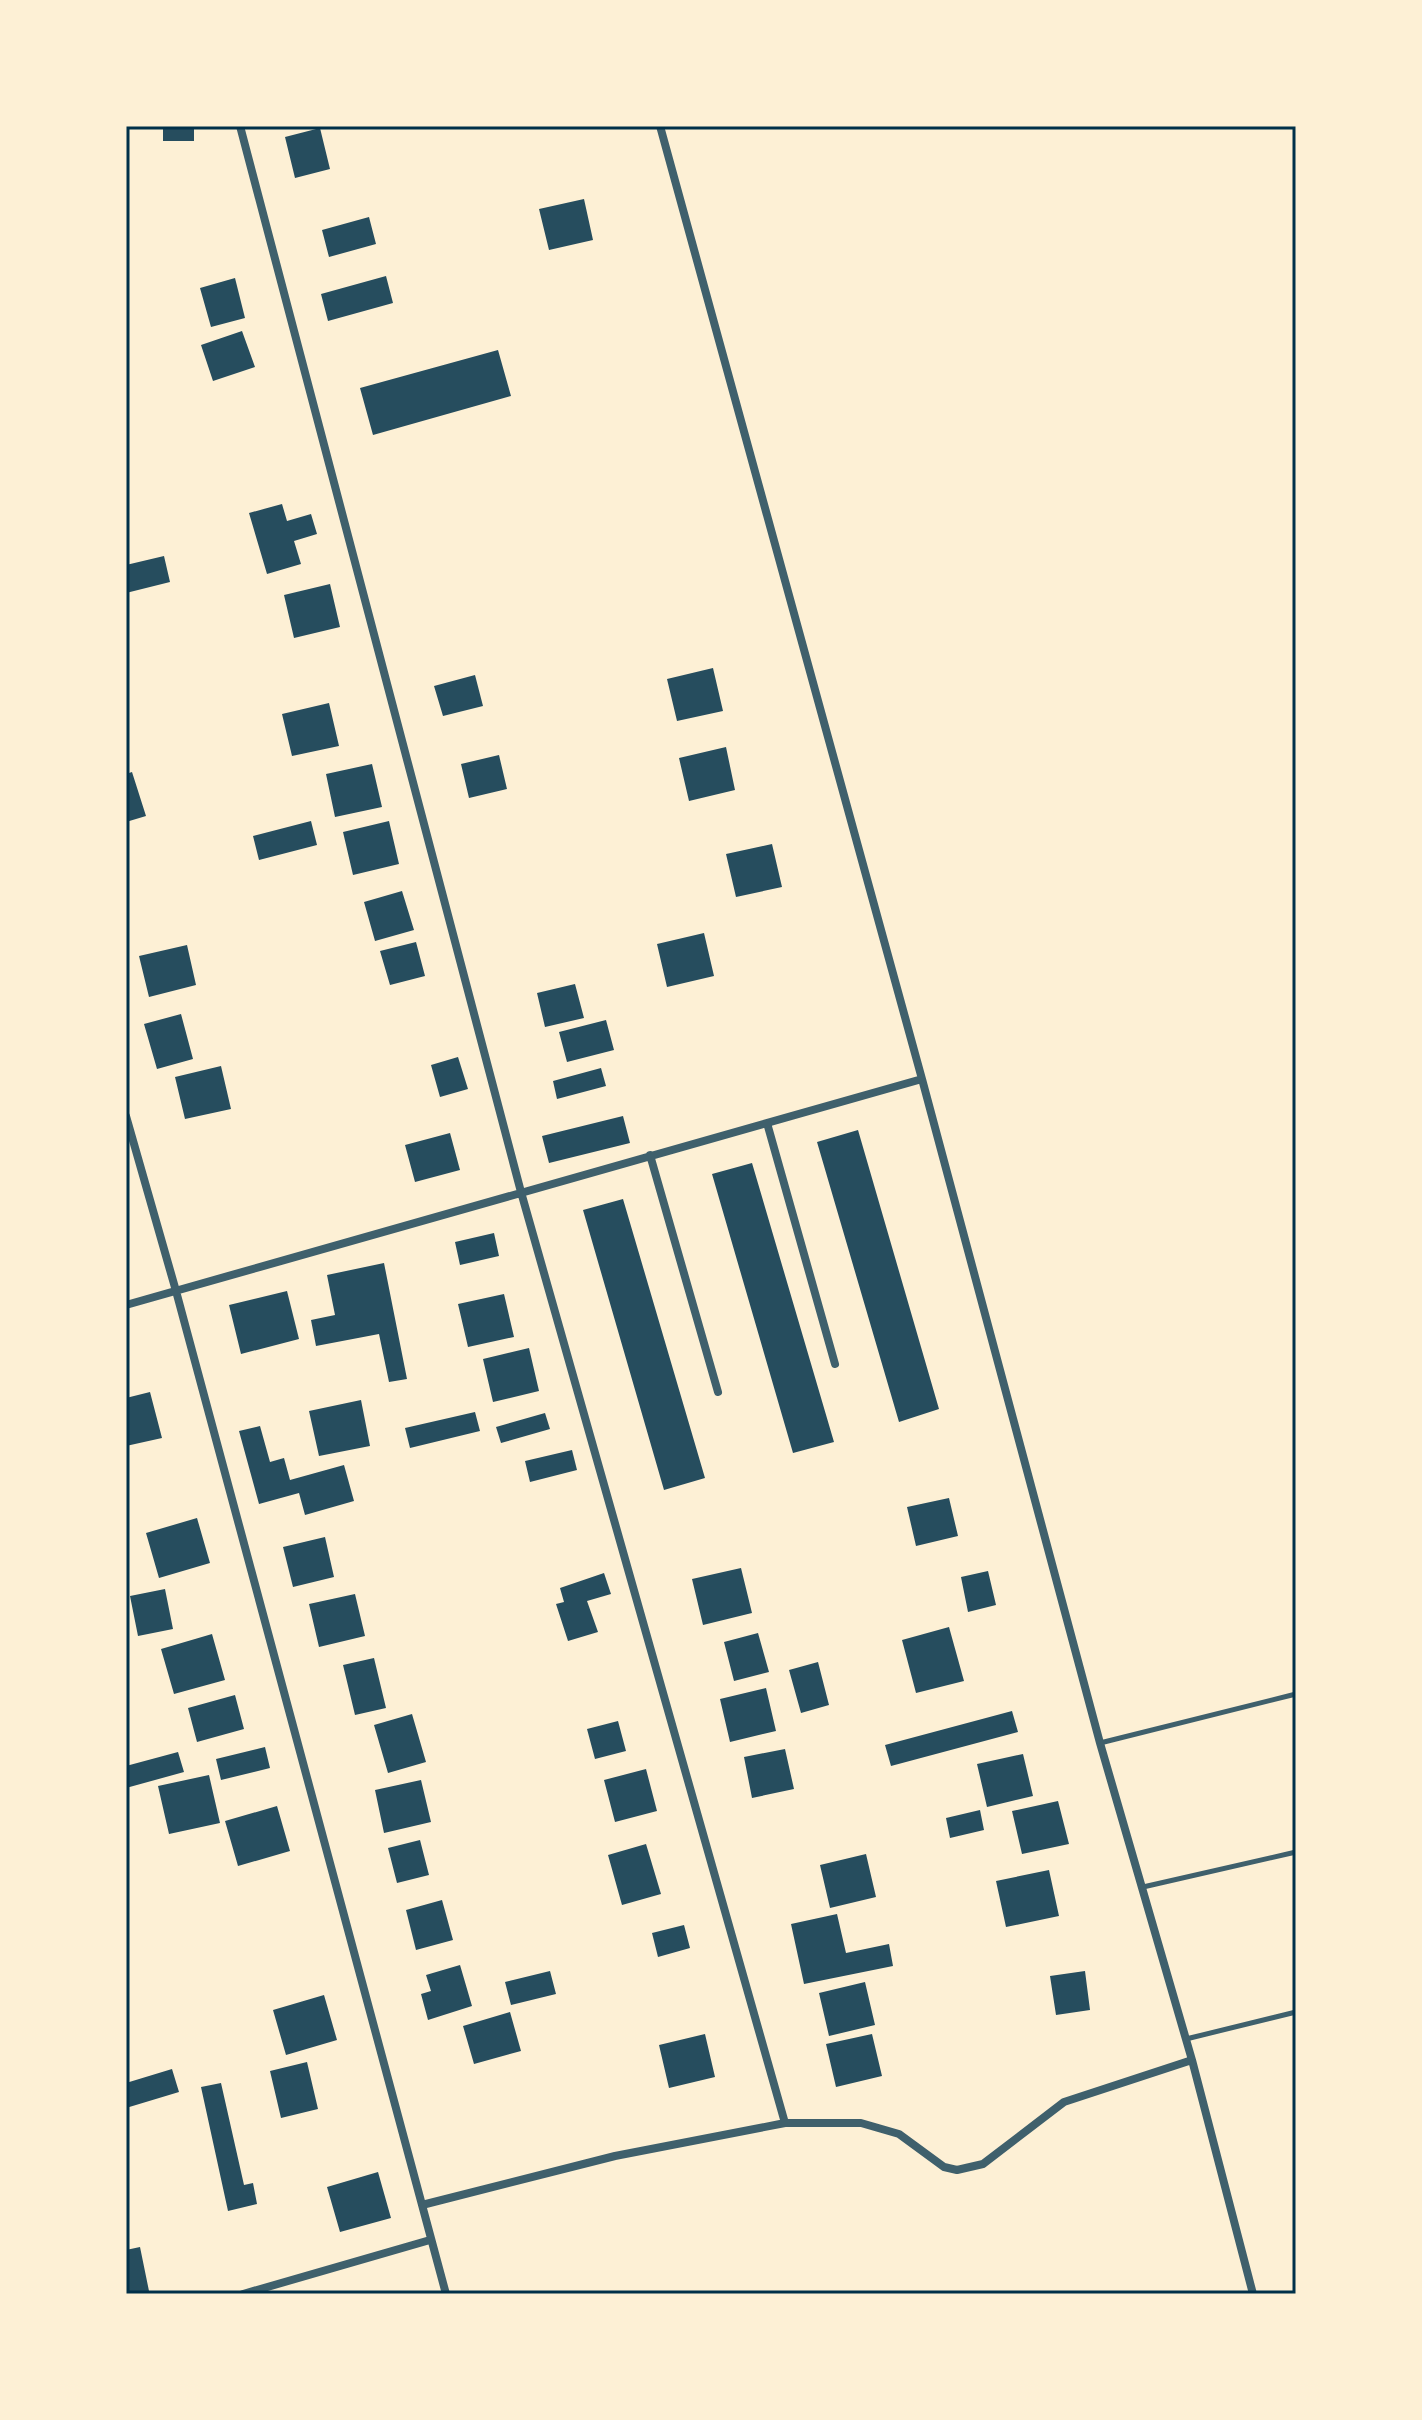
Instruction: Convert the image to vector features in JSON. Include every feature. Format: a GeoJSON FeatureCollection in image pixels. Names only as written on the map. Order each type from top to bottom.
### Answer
{"type":"FeatureCollection","features":[{"type":"Feature","properties":{"kind":"street"},"geometry":{"type":"LineString","coordinates":[[240,126],[521,1192],[785,2123]]}},
{"type":"Feature","properties":{"kind":"street"},"geometry":{"type":"LineString","coordinates":[[660,126],[922,1079],[1100,1743],[1192,2060],[1253,2294]]}},
{"type":"Feature","properties":{"kind":"street"},"geometry":{"type":"LineString","coordinates":[[126,1305],[922,1079]]}},
{"type":"Feature","properties":{"kind":"street"},"geometry":{"type":"LineString","coordinates":[[126,1116],[446,2294]]}},
{"type":"Feature","properties":{"kind":"street"},"geometry":{"type":"LineString","coordinates":[[767,1123],[835,1364]]}},
{"type":"Feature","properties":{"kind":"street"},"geometry":{"type":"LineString","coordinates":[[650,1155],[718,1392]]}},
{"type":"Feature","properties":{"kind":"street"},"geometry":{"type":"LineString","coordinates":[[422,2205],[615,2156],[785,2123],[861,2123],[899,2134],[944,2167],[957,2170],[983,2164],[1064,2102],[1192,2060]]}},
{"type":"Feature","properties":{"kind":"street"},"geometry":{"type":"LineString","coordinates":[[243,2294],[430,2240]]}},
{"type":"Feature","properties":{"kind":"lane"},"geometry":{"type":"LineString","coordinates":[[1100,1743],[1296,1694]]}},
{"type":"Feature","properties":{"kind":"lane"},"geometry":{"type":"LineString","coordinates":[[1142,1888],[1296,1852]]}},
{"type":"Feature","properties":{"kind":"lane"},"geometry":{"type":"LineString","coordinates":[[1186,2039],[1296,2012]]}},
{"type":"Feature","properties":{"kind":"building"},"geometry":{"type":"Polygon","coordinates":[[[163,126],[194,126],[194,141],[163,141],[163,126]]]}},
{"type":"Feature","properties":{"kind":"building"},"geometry":{"type":"Polygon","coordinates":[[[320,128],[330,169],[295,178],[285,137],[320,128]]]}},
{"type":"Feature","properties":{"kind":"building"},"geometry":{"type":"Polygon","coordinates":[[[584,199],[593,240],[549,250],[539,209],[584,199]]]}},
{"type":"Feature","properties":{"kind":"building"},"geometry":{"type":"Polygon","coordinates":[[[369,217],[376,244],[329,257],[322,230],[369,217]]]}},
{"type":"Feature","properties":{"kind":"building"},"geometry":{"type":"Polygon","coordinates":[[[386,276],[393,303],[328,321],[321,294],[386,276]]]}},
{"type":"Feature","properties":{"kind":"building"},"geometry":{"type":"Polygon","coordinates":[[[235,278],[245,318],[211,327],[200,288],[235,278]]]}},
{"type":"Feature","properties":{"kind":"building"},"geometry":{"type":"Polygon","coordinates":[[[242,331],[255,367],[213,381],[201,345],[242,331]]]}},
{"type":"Feature","properties":{"kind":"building"},"geometry":{"type":"Polygon","coordinates":[[[498,350],[511,396],[373,435],[360,388],[498,350]]]}},
{"type":"Feature","properties":{"kind":"building"},"geometry":{"type":"Polygon","coordinates":[[[282,504],[287,521],[311,514],[317,534],[294,541],[301,564],[267,574],[249,513],[282,504]]]}},
{"type":"Feature","properties":{"kind":"building"},"geometry":{"type":"Polygon","coordinates":[[[164,556],[170,582],[126,593],[126,565],[164,556]]]}},
{"type":"Feature","properties":{"kind":"building"},"geometry":{"type":"Polygon","coordinates":[[[330,584],[340,627],[294,638],[284,595],[330,584]]]}},
{"type":"Feature","properties":{"kind":"building"},"geometry":{"type":"Polygon","coordinates":[[[713,668],[723,711],[677,721],[667,679],[713,668]]]}},
{"type":"Feature","properties":{"kind":"building"},"geometry":{"type":"Polygon","coordinates":[[[475,675],[483,706],[443,716],[434,686],[475,675]]]}},
{"type":"Feature","properties":{"kind":"building"},"geometry":{"type":"Polygon","coordinates":[[[329,703],[339,746],[292,756],[282,714],[329,703]]]}},
{"type":"Feature","properties":{"kind":"building"},"geometry":{"type":"Polygon","coordinates":[[[726,747],[735,790],[689,801],[679,758],[726,747]]]}},
{"type":"Feature","properties":{"kind":"building"},"geometry":{"type":"Polygon","coordinates":[[[499,755],[507,789],[469,798],[461,764],[499,755]]]}},
{"type":"Feature","properties":{"kind":"building"},"geometry":{"type":"Polygon","coordinates":[[[372,764],[382,807],[335,817],[326,774],[372,764]]]}},
{"type":"Feature","properties":{"kind":"building"},"geometry":{"type":"Polygon","coordinates":[[[132,772],[146,816],[126,822],[126,774],[132,772]]]}},
{"type":"Feature","properties":{"kind":"building"},"geometry":{"type":"Polygon","coordinates":[[[311,821],[317,845],[259,860],[253,836],[311,821]]]}},
{"type":"Feature","properties":{"kind":"building"},"geometry":{"type":"Polygon","coordinates":[[[389,821],[399,864],[353,875],[343,832],[389,821]]]}},
{"type":"Feature","properties":{"kind":"building"},"geometry":{"type":"Polygon","coordinates":[[[772,844],[782,887],[736,897],[726,854],[772,844]]]}},
{"type":"Feature","properties":{"kind":"building"},"geometry":{"type":"Polygon","coordinates":[[[402,891],[414,930],[375,941],[364,902],[402,891]]]}},
{"type":"Feature","properties":{"kind":"building"},"geometry":{"type":"Polygon","coordinates":[[[704,933],[714,976],[667,987],[657,944],[704,933]]]}},
{"type":"Feature","properties":{"kind":"building"},"geometry":{"type":"Polygon","coordinates":[[[416,942],[425,976],[390,985],[380,951],[416,942]]]}},
{"type":"Feature","properties":{"kind":"building"},"geometry":{"type":"Polygon","coordinates":[[[187,945],[196,985],[149,997],[139,956],[187,945]]]}},
{"type":"Feature","properties":{"kind":"building"},"geometry":{"type":"Polygon","coordinates":[[[575,984],[584,1018],[545,1027],[537,993],[575,984]]]}},
{"type":"Feature","properties":{"kind":"building"},"geometry":{"type":"Polygon","coordinates":[[[181,1014],[193,1059],[157,1069],[144,1024],[181,1014]]]}},
{"type":"Feature","properties":{"kind":"building"},"geometry":{"type":"Polygon","coordinates":[[[606,1020],[614,1050],[567,1062],[559,1032],[606,1020]]]}},
{"type":"Feature","properties":{"kind":"building"},"geometry":{"type":"Polygon","coordinates":[[[458,1057],[468,1089],[440,1097],[431,1065],[458,1057]]]}},
{"type":"Feature","properties":{"kind":"building"},"geometry":{"type":"Polygon","coordinates":[[[221,1066],[231,1109],[185,1119],[175,1077],[221,1066]]]}},
{"type":"Feature","properties":{"kind":"building"},"geometry":{"type":"Polygon","coordinates":[[[601,1068],[606,1086],[557,1099],[553,1081],[601,1068]]]}},
{"type":"Feature","properties":{"kind":"building"},"geometry":{"type":"Polygon","coordinates":[[[623,1116],[630,1143],[549,1163],[542,1136],[623,1116]]]}},
{"type":"Feature","properties":{"kind":"building"},"geometry":{"type":"Polygon","coordinates":[[[858,1130],[939,1409],[899,1422],[817,1142],[858,1130]]]}},
{"type":"Feature","properties":{"kind":"building"},"geometry":{"type":"Polygon","coordinates":[[[450,1133],[460,1170],[415,1182],[405,1145],[450,1133]]]}},
{"type":"Feature","properties":{"kind":"building"},"geometry":{"type":"Polygon","coordinates":[[[752,1163],[834,1442],[793,1453],[712,1174],[752,1163]]]}},
{"type":"Feature","properties":{"kind":"building"},"geometry":{"type":"Polygon","coordinates":[[[623,1199],[705,1478],[664,1490],[583,1210],[623,1199]]]}},
{"type":"Feature","properties":{"kind":"building"},"geometry":{"type":"Polygon","coordinates":[[[494,1233],[499,1256],[460,1265],[455,1242],[494,1233]]]}},
{"type":"Feature","properties":{"kind":"building"},"geometry":{"type":"Polygon","coordinates":[[[384,1263],[407,1379],[389,1382],[379,1334],[316,1346],[311,1320],[335,1315],[327,1275],[384,1263]]]}},
{"type":"Feature","properties":{"kind":"building"},"geometry":{"type":"Polygon","coordinates":[[[287,1291],[299,1339],[241,1354],[229,1305],[287,1291]]]}},
{"type":"Feature","properties":{"kind":"building"},"geometry":{"type":"Polygon","coordinates":[[[504,1294],[514,1337],[468,1347],[458,1304],[504,1294]]]}},
{"type":"Feature","properties":{"kind":"building"},"geometry":{"type":"Polygon","coordinates":[[[529,1348],[539,1391],[493,1402],[483,1359],[529,1348]]]}},
{"type":"Feature","properties":{"kind":"building"},"geometry":{"type":"Polygon","coordinates":[[[150,1392],[162,1438],[126,1446],[126,1398],[150,1392]]]}},
{"type":"Feature","properties":{"kind":"building"},"geometry":{"type":"Polygon","coordinates":[[[361,1400],[370,1446],[319,1456],[309,1411],[361,1400]]]}},
{"type":"Feature","properties":{"kind":"building"},"geometry":{"type":"Polygon","coordinates":[[[475,1412],[480,1431],[410,1448],[405,1428],[475,1412]]]}},
{"type":"Feature","properties":{"kind":"building"},"geometry":{"type":"Polygon","coordinates":[[[545,1413],[550,1429],[501,1443],[496,1427],[545,1413]]]}},
{"type":"Feature","properties":{"kind":"building"},"geometry":{"type":"Polygon","coordinates":[[[260,1426],[270,1462],[284,1458],[290,1480],[344,1465],[354,1501],[305,1515],[299,1493],[259,1504],[239,1431],[260,1426]]]}},
{"type":"Feature","properties":{"kind":"building"},"geometry":{"type":"Polygon","coordinates":[[[572,1450],[577,1470],[530,1482],[525,1461],[572,1450]]]}},
{"type":"Feature","properties":{"kind":"building"},"geometry":{"type":"Polygon","coordinates":[[[949,1498],[958,1536],[916,1546],[907,1507],[949,1498]]]}},
{"type":"Feature","properties":{"kind":"building"},"geometry":{"type":"Polygon","coordinates":[[[197,1518],[210,1563],[159,1578],[146,1533],[197,1518]]]}},
{"type":"Feature","properties":{"kind":"building"},"geometry":{"type":"Polygon","coordinates":[[[325,1537],[334,1577],[293,1587],[283,1547],[325,1537]]]}},
{"type":"Feature","properties":{"kind":"building"},"geometry":{"type":"Polygon","coordinates":[[[741,1568],[752,1613],[703,1625],[692,1579],[741,1568]]]}},
{"type":"Feature","properties":{"kind":"building"},"geometry":{"type":"Polygon","coordinates":[[[988,1571],[996,1605],[968,1612],[961,1577],[988,1571]]]}},
{"type":"Feature","properties":{"kind":"building"},"geometry":{"type":"Polygon","coordinates":[[[604,1573],[611,1594],[587,1601],[598,1632],[568,1641],[556,1604],[564,1602],[560,1588],[604,1573]]]}},
{"type":"Feature","properties":{"kind":"building"},"geometry":{"type":"Polygon","coordinates":[[[165,1589],[173,1629],[138,1636],[130,1596],[165,1589]]]}},
{"type":"Feature","properties":{"kind":"building"},"geometry":{"type":"Polygon","coordinates":[[[355,1594],[365,1636],[319,1647],[309,1604],[355,1594]]]}},
{"type":"Feature","properties":{"kind":"building"},"geometry":{"type":"Polygon","coordinates":[[[949,1627],[964,1681],[916,1693],[902,1640],[949,1627]]]}},
{"type":"Feature","properties":{"kind":"building"},"geometry":{"type":"Polygon","coordinates":[[[758,1633],[769,1672],[734,1681],[724,1642],[758,1633]]]}},
{"type":"Feature","properties":{"kind":"building"},"geometry":{"type":"Polygon","coordinates":[[[212,1634],[225,1680],[174,1694],[161,1649],[212,1634]]]}},
{"type":"Feature","properties":{"kind":"building"},"geometry":{"type":"Polygon","coordinates":[[[374,1658],[386,1708],[355,1715],[343,1665],[374,1658]]]}},
{"type":"Feature","properties":{"kind":"building"},"geometry":{"type":"Polygon","coordinates":[[[818,1662],[829,1705],[801,1713],[789,1670],[818,1662]]]}},
{"type":"Feature","properties":{"kind":"building"},"geometry":{"type":"Polygon","coordinates":[[[766,1688],[776,1731],[730,1742],[720,1699],[766,1688]]]}},
{"type":"Feature","properties":{"kind":"building"},"geometry":{"type":"Polygon","coordinates":[[[235,1695],[244,1729],[197,1742],[188,1708],[235,1695]]]}},
{"type":"Feature","properties":{"kind":"building"},"geometry":{"type":"Polygon","coordinates":[[[1012,1711],[1018,1732],[891,1766],[885,1745],[1012,1711]]]}},
{"type":"Feature","properties":{"kind":"building"},"geometry":{"type":"Polygon","coordinates":[[[412,1714],[426,1762],[388,1773],[374,1725],[412,1714]]]}},
{"type":"Feature","properties":{"kind":"building"},"geometry":{"type":"Polygon","coordinates":[[[618,1721],[626,1751],[595,1759],[587,1729],[618,1721]]]}},
{"type":"Feature","properties":{"kind":"building"},"geometry":{"type":"Polygon","coordinates":[[[265,1747],[270,1768],[221,1780],[216,1759],[265,1747]]]}},
{"type":"Feature","properties":{"kind":"building"},"geometry":{"type":"Polygon","coordinates":[[[785,1749],[794,1789],[752,1798],[744,1757],[785,1749]]]}},
{"type":"Feature","properties":{"kind":"building"},"geometry":{"type":"Polygon","coordinates":[[[178,1752],[184,1772],[126,1788],[126,1766],[178,1752]]]}},
{"type":"Feature","properties":{"kind":"building"},"geometry":{"type":"Polygon","coordinates":[[[1023,1754],[1033,1796],[987,1807],[977,1764],[1023,1754]]]}},
{"type":"Feature","properties":{"kind":"building"},"geometry":{"type":"Polygon","coordinates":[[[646,1769],[657,1811],[615,1822],[604,1780],[646,1769]]]}},
{"type":"Feature","properties":{"kind":"building"},"geometry":{"type":"Polygon","coordinates":[[[209,1775],[220,1823],[169,1834],[158,1786],[209,1775]]]}},
{"type":"Feature","properties":{"kind":"building"},"geometry":{"type":"Polygon","coordinates":[[[421,1780],[431,1822],[384,1833],[375,1790],[421,1780]]]}},
{"type":"Feature","properties":{"kind":"building"},"geometry":{"type":"Polygon","coordinates":[[[1058,1801],[1069,1844],[1022,1854],[1012,1811],[1058,1801]]]}},
{"type":"Feature","properties":{"kind":"building"},"geometry":{"type":"Polygon","coordinates":[[[277,1806],[290,1851],[238,1866],[225,1821],[277,1806]]]}},
{"type":"Feature","properties":{"kind":"building"},"geometry":{"type":"Polygon","coordinates":[[[980,1810],[984,1830],[950,1838],[946,1818],[980,1810]]]}},
{"type":"Feature","properties":{"kind":"building"},"geometry":{"type":"Polygon","coordinates":[[[420,1840],[429,1875],[397,1883],[388,1848],[420,1840]]]}},
{"type":"Feature","properties":{"kind":"building"},"geometry":{"type":"Polygon","coordinates":[[[646,1844],[661,1894],[622,1905],[608,1855],[646,1844]]]}},
{"type":"Feature","properties":{"kind":"building"},"geometry":{"type":"Polygon","coordinates":[[[866,1854],[876,1897],[830,1908],[820,1865],[866,1854]]]}},
{"type":"Feature","properties":{"kind":"building"},"geometry":{"type":"Polygon","coordinates":[[[1049,1870],[1059,1916],[1006,1927],[996,1881],[1049,1870]]]}},
{"type":"Feature","properties":{"kind":"building"},"geometry":{"type":"Polygon","coordinates":[[[442,1900],[453,1940],[416,1950],[406,1910],[442,1900]]]}},
{"type":"Feature","properties":{"kind":"building"},"geometry":{"type":"Polygon","coordinates":[[[837,1914],[846,1953],[889,1944],[893,1966],[804,1984],[791,1924],[837,1914]]]}},
{"type":"Feature","properties":{"kind":"building"},"geometry":{"type":"Polygon","coordinates":[[[684,1925],[690,1948],[658,1957],[652,1933],[684,1925]]]}},
{"type":"Feature","properties":{"kind":"building"},"geometry":{"type":"Polygon","coordinates":[[[460,1965],[472,2006],[428,2020],[421,1994],[431,1991],[426,1975],[460,1965]]]}},
{"type":"Feature","properties":{"kind":"building"},"geometry":{"type":"Polygon","coordinates":[[[550,1971],[556,1994],[511,2005],[505,1982],[550,1971]]]}},
{"type":"Feature","properties":{"kind":"building"},"geometry":{"type":"Polygon","coordinates":[[[1085,1971],[1090,2010],[1056,2015],[1050,1976],[1085,1971]]]}},
{"type":"Feature","properties":{"kind":"building"},"geometry":{"type":"Polygon","coordinates":[[[865,1982],[875,2025],[829,2036],[819,1993],[865,1982]]]}},
{"type":"Feature","properties":{"kind":"building"},"geometry":{"type":"Polygon","coordinates":[[[324,1995],[337,2040],[286,2055],[273,2010],[324,1995]]]}},
{"type":"Feature","properties":{"kind":"building"},"geometry":{"type":"Polygon","coordinates":[[[510,2012],[521,2051],[474,2064],[463,2026],[510,2012]]]}},
{"type":"Feature","properties":{"kind":"building"},"geometry":{"type":"Polygon","coordinates":[[[705,2034],[715,2077],[669,2088],[659,2045],[705,2034]]]}},
{"type":"Feature","properties":{"kind":"building"},"geometry":{"type":"Polygon","coordinates":[[[872,2034],[882,2076],[836,2087],[826,2044],[872,2034]]]}},
{"type":"Feature","properties":{"kind":"building"},"geometry":{"type":"Polygon","coordinates":[[[307,2062],[318,2109],[281,2118],[270,2071],[307,2062]]]}},
{"type":"Feature","properties":{"kind":"building"},"geometry":{"type":"Polygon","coordinates":[[[172,2069],[179,2092],[126,2108],[126,2083],[172,2069]]]}},
{"type":"Feature","properties":{"kind":"building"},"geometry":{"type":"Polygon","coordinates":[[[221,2083],[244,2185],[253,2183],[257,2204],[228,2211],[201,2087],[221,2083]]]}},
{"type":"Feature","properties":{"kind":"building"},"geometry":{"type":"Polygon","coordinates":[[[378,2172],[391,2218],[340,2232],[327,2187],[378,2172]]]}},
{"type":"Feature","properties":{"kind":"building"},"geometry":{"type":"Polygon","coordinates":[[[140,2247],[149,2291],[126,2294],[126,2250],[140,2247]]]}}]}
